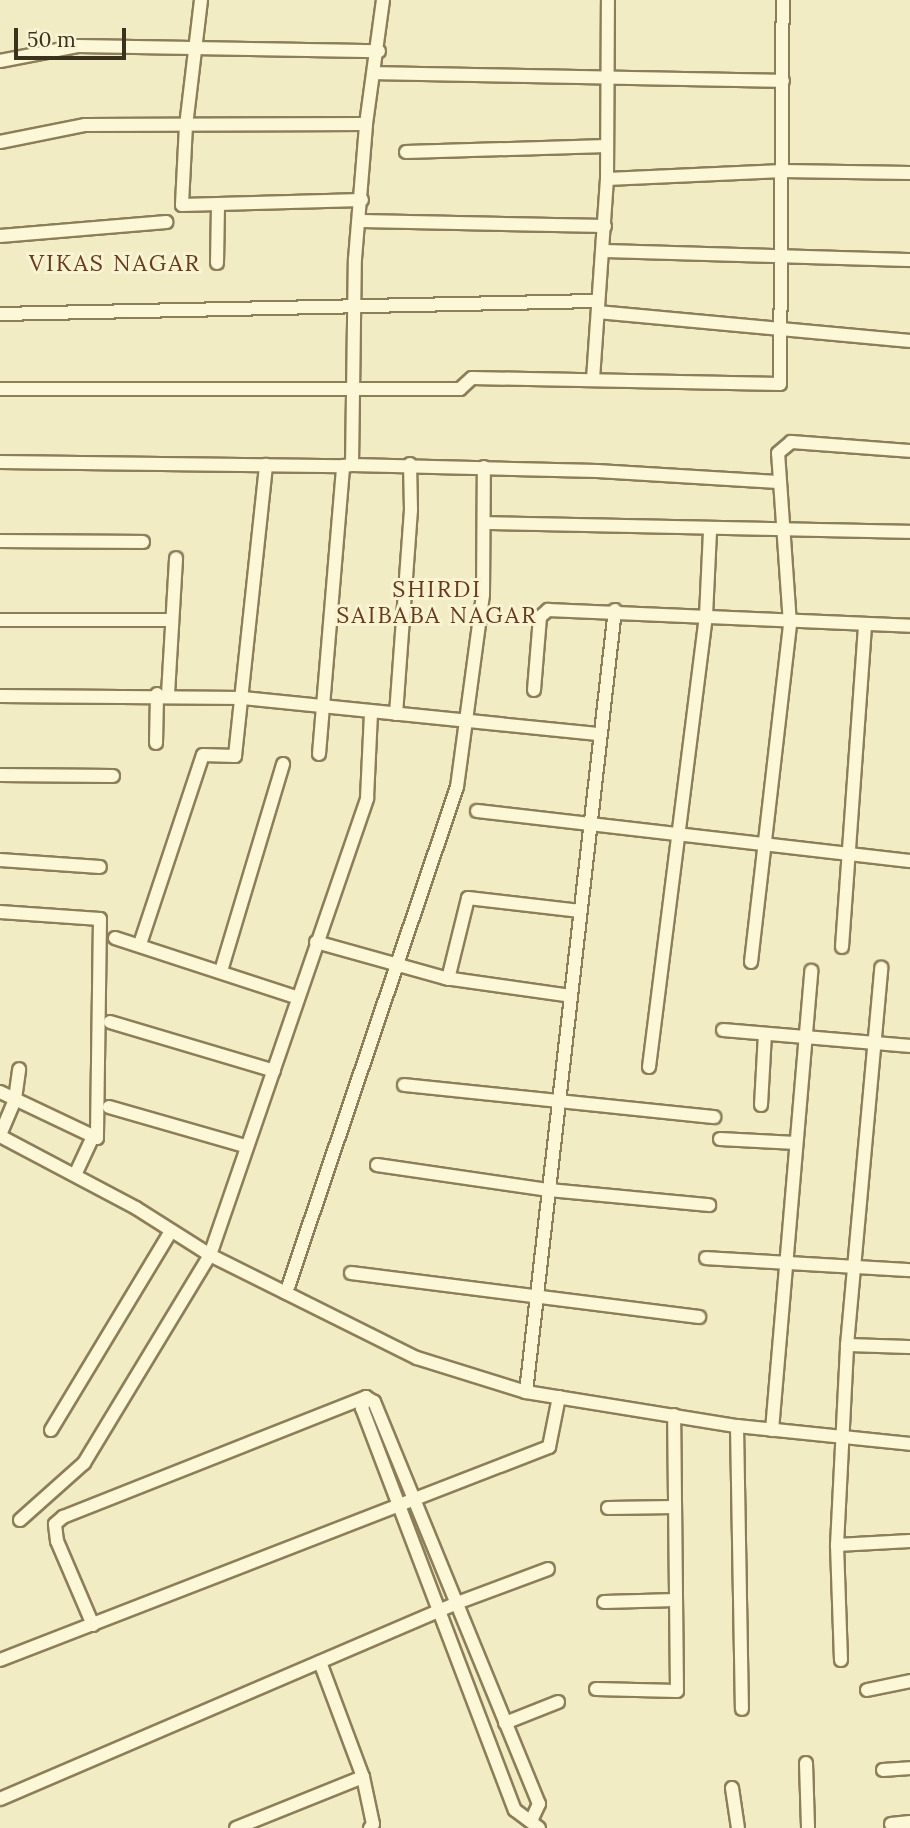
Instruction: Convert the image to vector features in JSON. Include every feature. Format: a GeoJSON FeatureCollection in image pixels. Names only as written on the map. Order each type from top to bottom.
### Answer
{"type":"FeatureCollection","features":[{"type":"Feature","properties":{"kind":"street"},"geometry":{"type":"LineString","coordinates":[[201,0],[186,125],[182,205],[218,207],[362,200]]}},
{"type":"Feature","properties":{"kind":"street"},"geometry":{"type":"LineString","coordinates":[[319,754],[320,705],[348,465],[356,304],[355,259],[362,221],[366,124],[379,51],[383,0]]}},
{"type":"Feature","properties":{"kind":"street"},"geometry":{"type":"LineString","coordinates":[[593,379],[607,178],[608,0]]}},
{"type":"Feature","properties":{"kind":"street"},"geometry":{"type":"LineString","coordinates":[[0,389],[460,389],[472,378],[780,384],[783,0]]}},
{"type":"Feature","properties":{"kind":"street"},"geometry":{"type":"LineString","coordinates":[[0,61],[78,46],[379,51]]}},
{"type":"Feature","properties":{"kind":"street"},"geometry":{"type":"LineString","coordinates":[[375,73],[783,81]]}},
{"type":"Feature","properties":{"kind":"street"},"geometry":{"type":"LineString","coordinates":[[0,142],[85,125],[366,124]]}},
{"type":"Feature","properties":{"kind":"street"},"geometry":{"type":"LineString","coordinates":[[406,152],[607,146]]}},
{"type":"Feature","properties":{"kind":"street"},"geometry":{"type":"LineString","coordinates":[[607,178],[783,171],[910,173]]}},
{"type":"Feature","properties":{"kind":"street"},"geometry":{"type":"LineString","coordinates":[[217,263],[218,207]]}},
{"type":"Feature","properties":{"kind":"street"},"geometry":{"type":"LineString","coordinates":[[362,221],[605,226]]}},
{"type":"Feature","properties":{"kind":"street"},"geometry":{"type":"LineString","coordinates":[[0,236],[166,222]]}},
{"type":"Feature","properties":{"kind":"street"},"geometry":{"type":"LineString","coordinates":[[603,251],[783,254],[910,260]]}},
{"type":"Feature","properties":{"kind":"street"},"geometry":{"type":"LineString","coordinates":[[0,314],[356,304],[598,306],[910,341]]}},
{"type":"Feature","properties":{"kind":"street"},"geometry":{"type":"LineString","coordinates":[[751,962],[767,844],[790,624],[781,530],[778,453],[791,442],[910,452]]}},
{"type":"Feature","properties":{"kind":"street"},"geometry":{"type":"LineString","coordinates":[[0,462],[410,464],[778,482]]}},
{"type":"Feature","properties":{"kind":"street"},"geometry":{"type":"LineString","coordinates":[[397,714],[411,510],[410,464]]}},
{"type":"Feature","properties":{"kind":"street"},"geometry":{"type":"LineString","coordinates":[[140,944],[203,755],[235,756],[266,465]]}},
{"type":"Feature","properties":{"kind":"street"},"geometry":{"type":"LineString","coordinates":[[286,1293],[399,966],[457,787],[483,595],[484,467]]}},
{"type":"Feature","properties":{"kind":"street"},"geometry":{"type":"LineString","coordinates":[[485,523],[710,530],[910,532]]}},
{"type":"Feature","properties":{"kind":"street"},"geometry":{"type":"LineString","coordinates":[[649,1067],[706,616],[710,530]]}},
{"type":"Feature","properties":{"kind":"street"},"geometry":{"type":"LineString","coordinates":[[0,541],[144,542]]}},
{"type":"Feature","properties":{"kind":"street"},"geometry":{"type":"LineString","coordinates":[[156,743],[176,558]]}},
{"type":"Feature","properties":{"kind":"street"},"geometry":{"type":"LineString","coordinates":[[526,1392],[615,610]]}},
{"type":"Feature","properties":{"kind":"street"},"geometry":{"type":"LineString","coordinates":[[534,690],[543,612],[615,610],[790,624],[910,626]]}},
{"type":"Feature","properties":{"kind":"street"},"geometry":{"type":"LineString","coordinates":[[0,620],[171,620]]}},
{"type":"Feature","properties":{"kind":"street"},"geometry":{"type":"LineString","coordinates":[[842,947],[865,626]]}},
{"type":"Feature","properties":{"kind":"street"},"geometry":{"type":"LineString","coordinates":[[0,696],[162,694],[243,698],[600,734]]}},
{"type":"Feature","properties":{"kind":"street"},"geometry":{"type":"LineString","coordinates":[[20,1520],[84,1463],[210,1255],[274,1071],[296,997],[367,798],[371,713]]}},
{"type":"Feature","properties":{"kind":"street"},"geometry":{"type":"LineString","coordinates":[[221,971],[283,764]]}},
{"type":"Feature","properties":{"kind":"street"},"geometry":{"type":"LineString","coordinates":[[0,775],[113,776]]}},
{"type":"Feature","properties":{"kind":"street"},"geometry":{"type":"LineString","coordinates":[[477,811],[591,822],[910,861]]}},
{"type":"Feature","properties":{"kind":"street"},"geometry":{"type":"LineString","coordinates":[[0,860],[100,867]]}},
{"type":"Feature","properties":{"kind":"street"},"geometry":{"type":"LineString","coordinates":[[449,979],[468,898],[580,911]]}},
{"type":"Feature","properties":{"kind":"street"},"geometry":{"type":"LineString","coordinates":[[0,912],[95,916],[102,925],[98,1136],[92,1139],[75,1175]]}},
{"type":"Feature","properties":{"kind":"street"},"geometry":{"type":"LineString","coordinates":[[115,938],[296,997]]}},
{"type":"Feature","properties":{"kind":"street"},"geometry":{"type":"LineString","coordinates":[[316,942],[449,979],[571,996]]}},
{"type":"Feature","properties":{"kind":"street"},"geometry":{"type":"LineString","coordinates":[[841,1660],[838,1545],[840,1438],[881,968]]}},
{"type":"Feature","properties":{"kind":"street"},"geometry":{"type":"LineString","coordinates":[[772,1430],[811,971]]}},
{"type":"Feature","properties":{"kind":"street"},"geometry":{"type":"LineString","coordinates":[[110,1022],[274,1071]]}},
{"type":"Feature","properties":{"kind":"street"},"geometry":{"type":"LineString","coordinates":[[723,1030],[910,1046]]}},
{"type":"Feature","properties":{"kind":"street"},"geometry":{"type":"LineString","coordinates":[[761,1105],[765,1034]]}},
{"type":"Feature","properties":{"kind":"street"},"geometry":{"type":"LineString","coordinates":[[19,1069],[15,1099],[0,1136],[75,1175],[210,1255],[417,1358],[526,1392],[737,1426],[910,1444]]}},
{"type":"Feature","properties":{"kind":"street"},"geometry":{"type":"LineString","coordinates":[[404,1085],[714,1117]]}},
{"type":"Feature","properties":{"kind":"street"},"geometry":{"type":"LineString","coordinates":[[0,1092],[92,1139]]}},
{"type":"Feature","properties":{"kind":"street"},"geometry":{"type":"LineString","coordinates":[[109,1107],[246,1146]]}},
{"type":"Feature","properties":{"kind":"street"},"geometry":{"type":"LineString","coordinates":[[720,1139],[796,1143]]}},
{"type":"Feature","properties":{"kind":"street"},"geometry":{"type":"LineString","coordinates":[[377,1165],[549,1190],[709,1205]]}},
{"type":"Feature","properties":{"kind":"street"},"geometry":{"type":"LineString","coordinates":[[51,1430],[171,1231]]}},
{"type":"Feature","properties":{"kind":"street"},"geometry":{"type":"LineString","coordinates":[[706,1258],[910,1270]]}},
{"type":"Feature","properties":{"kind":"street"},"geometry":{"type":"LineString","coordinates":[[351,1273],[699,1317]]}},
{"type":"Feature","properties":{"kind":"street"},"geometry":{"type":"LineString","coordinates":[[847,1345],[910,1347]]}},
{"type":"Feature","properties":{"kind":"street"},"geometry":{"type":"LineString","coordinates":[[366,1397],[374,1402],[539,1804],[535,1825],[515,1811],[362,1408],[366,1397]]}},
{"type":"Feature","properties":{"kind":"street"},"geometry":{"type":"LineString","coordinates":[[93,1625],[57,1541],[55,1524],[62,1517],[366,1397]]}},
{"type":"Feature","properties":{"kind":"street"},"geometry":{"type":"LineString","coordinates":[[0,1660],[413,1497],[549,1447],[559,1397]]}},
{"type":"Feature","properties":{"kind":"street"},"geometry":{"type":"LineString","coordinates":[[596,1689],[677,1691],[674,1415]]}},
{"type":"Feature","properties":{"kind":"street"},"geometry":{"type":"LineString","coordinates":[[737,1426],[742,1709]]}},
{"type":"Feature","properties":{"kind":"street"},"geometry":{"type":"LineString","coordinates":[[608,1508],[674,1507]]}},
{"type":"Feature","properties":{"kind":"street"},"geometry":{"type":"LineString","coordinates":[[838,1545],[910,1541]]}},
{"type":"Feature","properties":{"kind":"street"},"geometry":{"type":"LineString","coordinates":[[0,1799],[457,1603],[548,1569]]}},
{"type":"Feature","properties":{"kind":"street"},"geometry":{"type":"LineString","coordinates":[[604,1602],[676,1600]]}},
{"type":"Feature","properties":{"kind":"street"},"geometry":{"type":"LineString","coordinates":[[320,1662],[363,1777],[370,1828]]}},
{"type":"Feature","properties":{"kind":"street"},"geometry":{"type":"LineString","coordinates":[[867,1690],[910,1681]]}},
{"type":"Feature","properties":{"kind":"street"},"geometry":{"type":"LineString","coordinates":[[505,1723],[558,1702]]}},
{"type":"Feature","properties":{"kind":"street"},"geometry":{"type":"LineString","coordinates":[[806,1763],[808,1828]]}},
{"type":"Feature","properties":{"kind":"street"},"geometry":{"type":"LineString","coordinates":[[883,1770],[910,1768]]}},
{"type":"Feature","properties":{"kind":"street"},"geometry":{"type":"LineString","coordinates":[[236,1828],[363,1777]]}},
{"type":"Feature","properties":{"kind":"street"},"geometry":{"type":"LineString","coordinates":[[732,1788],[738,1828]]}},
{"type":"Feature","properties":{"kind":"street"},"geometry":{"type":"LineString","coordinates":[[891,1824],[910,1822]]}},
{"type":"Feature","properties":{"kind":"district","name":"VIKAS NAGAR"},"geometry":{"type":"Point","coordinates":[115,263]}},
{"type":"Feature","properties":{"kind":"district","name":"SHIRDI SAIBABA NAGAR"},"geometry":{"type":"Point","coordinates":[437,602]}}]}
